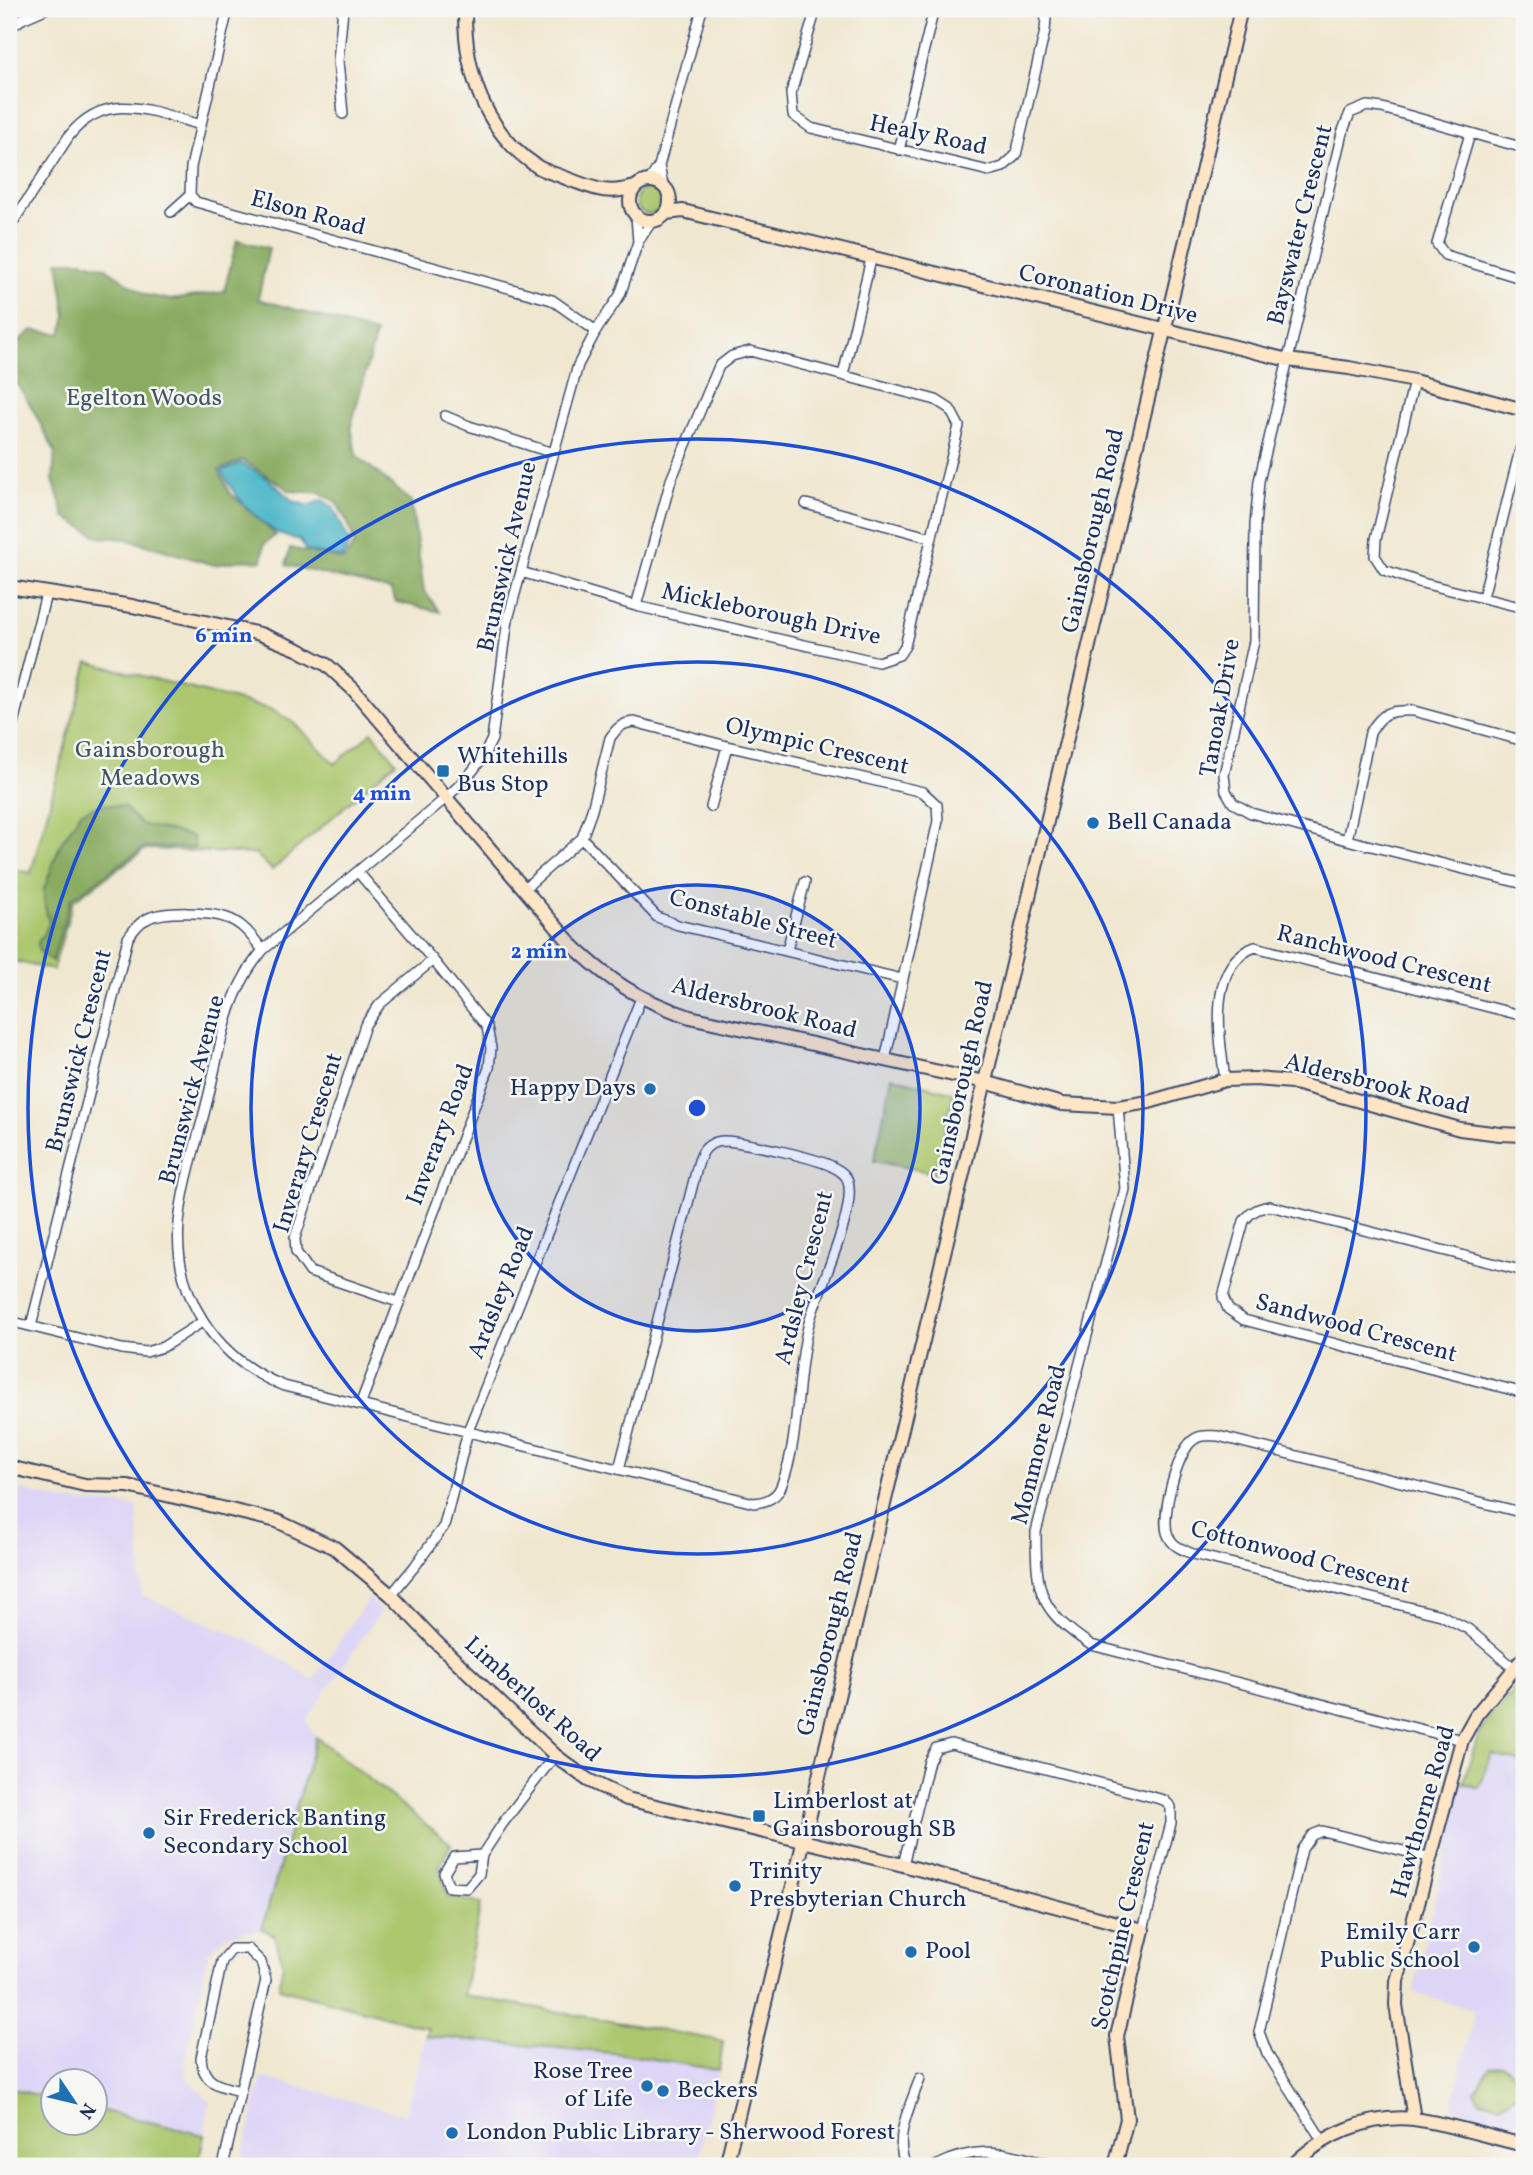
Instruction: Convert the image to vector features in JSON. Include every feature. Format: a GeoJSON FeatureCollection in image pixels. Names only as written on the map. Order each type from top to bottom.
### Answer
{"type":"FeatureCollection","features":[{"type":"Feature","properties":{"kind":"street"},"geometry":{"type":"LineString","coordinates":[[9,29],[22,19],[46,9]]}},
{"type":"Feature","properties":{"kind":"street"},"geometry":{"type":"LineString","coordinates":[[171,212],[190,195],[191,167],[228,11],[211,9]]}},
{"type":"Feature","properties":{"kind":"street"},"geometry":{"type":"LineString","coordinates":[[343,9],[338,61],[343,114]]}},
{"type":"Feature","properties":{"kind":"street"},"geometry":{"type":"LineString","coordinates":[[465,9],[470,64],[482,104],[492,122],[510,143],[539,167],[615,193],[649,181],[659,166],[702,9]]}},
{"type":"Feature","properties":{"kind":"street","name":"Healy Road"},"geometry":{"type":"LineString","coordinates":[[816,9],[791,93],[793,115],[811,128],[989,171],[1003,167],[1016,155],[1045,31],[1043,9]]}},
{"type":"Feature","properties":{"kind":"street"},"geometry":{"type":"LineString","coordinates":[[899,150],[934,9]]}},
{"type":"Feature","properties":{"kind":"street","name":"Gainsborough Road"},"geometry":{"type":"LineString","coordinates":[[726,2166],[1241,9]]}},
{"type":"Feature","properties":{"kind":"street"},"geometry":{"type":"LineString","coordinates":[[9,228],[69,136],[90,114],[131,106],[201,125]]}},
{"type":"Feature","properties":{"kind":"street","name":"Bayswater Crescent"},"geometry":{"type":"LineString","coordinates":[[1288,360],[1342,133],[1350,113],[1367,106],[1382,108],[1524,148]]}},
{"type":"Feature","properties":{"kind":"street"},"geometry":{"type":"LineString","coordinates":[[1470,134],[1437,244],[1445,255],[1524,279]]}},
{"type":"Feature","properties":{"kind":"street"},"geometry":{"type":"LineString","coordinates":[[659,166],[663,186],[683,211]]}},
{"type":"Feature","properties":{"kind":"street"},"geometry":{"type":"LineString","coordinates":[[649,181],[663,186]]}},
{"type":"Feature","properties":{"kind":"street"},"geometry":{"type":"LineString","coordinates":[[634,211],[630,197],[635,187]]}},
{"type":"Feature","properties":{"kind":"street"},"geometry":{"type":"LineString","coordinates":[[615,193],[634,211],[652,221],[666,213],[670,198]]}},
{"type":"Feature","properties":{"kind":"street","name":"Elson Road"},"geometry":{"type":"LineString","coordinates":[[190,195],[195,202],[260,222],[552,300],[596,331]]}},
{"type":"Feature","properties":{"kind":"street","name":"Brunswick Avenue"},"geometry":{"type":"LineString","coordinates":[[634,211],[638,242]]}},
{"type":"Feature","properties":{"kind":"street","name":"Coronation Drive"},"geometry":{"type":"LineString","coordinates":[[666,213],[683,211],[1288,360],[1349,368],[1414,381],[1524,410]]}},
{"type":"Feature","properties":{"kind":"street","name":"Brunswick Avenue"},"geometry":{"type":"LineString","coordinates":[[468,1431],[360,1405],[261,1377],[221,1345],[202,1322],[179,1256],[179,1222],[230,1009],[245,975],[264,950],[475,771],[492,739],[508,619],[578,365],[620,295],[638,242],[652,221]]}},
{"type":"Feature","properties":{"kind":"street"},"geometry":{"type":"LineString","coordinates":[[843,375],[871,258]]}},
{"type":"Feature","properties":{"kind":"street","name":"Mickleborough Drive"},"geometry":{"type":"LineString","coordinates":[[521,572],[636,606],[878,662],[899,655],[905,646],[959,426],[950,410],[936,400],[750,351],[732,356],[719,366],[671,480],[636,606]]}},
{"type":"Feature","properties":{"kind":"street","name":"Tanoak Drive"},"geometry":{"type":"LineString","coordinates":[[1288,360],[1259,481],[1255,525],[1254,641],[1224,775],[1226,791],[1233,803],[1251,813],[1524,884]]}},
{"type":"Feature","properties":{"kind":"street"},"geometry":{"type":"LineString","coordinates":[[1414,381],[1376,540],[1375,556],[1384,570],[1406,579],[1524,608]]}},
{"type":"Feature","properties":{"kind":"street"},"geometry":{"type":"LineString","coordinates":[[445,415],[468,426],[553,453]]}},
{"type":"Feature","properties":{"kind":"street"},"geometry":{"type":"LineString","coordinates":[[1483,597],[1524,434]]}},
{"type":"Feature","properties":{"kind":"street"},"geometry":{"type":"LineString","coordinates":[[806,504],[932,538]]}},
{"type":"Feature","properties":{"kind":"street","name":"Aldersbrook Road"},"geometry":{"type":"LineString","coordinates":[[9,587],[132,606],[260,634],[327,665],[353,689],[572,945],[600,972],[625,990],[690,1017],[985,1082],[1062,1104],[1118,1107],[1149,1102],[1225,1080],[1256,1079],[1292,1082],[1460,1129],[1524,1135]]}},
{"type":"Feature","properties":{"kind":"street"},"geometry":{"type":"LineString","coordinates":[[9,739],[46,594]]}},
{"type":"Feature","properties":{"kind":"street"},"geometry":{"type":"LineString","coordinates":[[1347,839],[1370,733],[1379,718],[1396,711],[1414,711],[1524,741]]}},
{"type":"Feature","properties":{"kind":"street","name":"Olympic Crescent"},"geometry":{"type":"LineString","coordinates":[[525,888],[582,838],[610,738],[616,729],[625,723],[634,722],[923,792],[937,805],[939,821],[885,1060]]}},
{"type":"Feature","properties":{"kind":"street"},"geometry":{"type":"LineString","coordinates":[[711,807],[727,746]]}},
{"type":"Feature","properties":{"kind":"street","name":"Constable Street"},"geometry":{"type":"LineString","coordinates":[[582,838],[657,917],[678,925],[902,979]]}},
{"type":"Feature","properties":{"kind":"street","name":"Inverary Road"},"geometry":{"type":"LineString","coordinates":[[358,872],[487,1027],[491,1048],[489,1068],[360,1405]]}},
{"type":"Feature","properties":{"kind":"street"},"geometry":{"type":"LineString","coordinates":[[787,950],[805,882]]}},
{"type":"Feature","properties":{"kind":"street","name":"Brunswick Crescent"},"geometry":{"type":"LineString","coordinates":[[31,1326],[128,938],[136,926],[149,917],[196,913],[234,921],[264,950]]}},
{"type":"Feature","properties":{"kind":"street","name":"Ranchwood Crescent"},"geometry":{"type":"LineString","coordinates":[[1225,1080],[1218,1013],[1223,985],[1239,954],[1255,947],[1524,1016]]}},
{"type":"Feature","properties":{"kind":"street","name":"Inverary Crescent"},"geometry":{"type":"LineString","coordinates":[[398,1302],[310,1272],[296,1252],[295,1238],[365,1025],[380,1004],[433,960]]}},
{"type":"Feature","properties":{"kind":"street","name":"Ardsley Road"},"geometry":{"type":"LineString","coordinates":[[391,1595],[444,1526],[468,1431],[640,998]]}},
{"type":"Feature","properties":{"kind":"street","name":"Monmore Road"},"geometry":{"type":"LineString","coordinates":[[1118,1107],[1125,1189],[1036,1532],[1036,1571],[1044,1599],[1055,1618],[1091,1645],[1462,1740]]}},
{"type":"Feature","properties":{"kind":"street","name":"Ardsley Crescent"},"geometry":{"type":"LineString","coordinates":[[468,1431],[754,1503],[767,1502],[781,1488],[798,1408],[799,1380],[808,1326],[834,1254],[851,1193],[846,1176],[831,1165],[722,1140],[708,1146],[700,1157],[620,1469]]}},
{"type":"Feature","properties":{"kind":"street","name":"Sandwood Crescent"},"geometry":{"type":"LineString","coordinates":[[1524,1271],[1270,1206],[1258,1208],[1244,1221],[1223,1297],[1228,1309],[1244,1320],[1524,1393]]}},
{"type":"Feature","properties":{"kind":"street"},"geometry":{"type":"LineString","coordinates":[[9,1321],[122,1349],[146,1352],[163,1347],[202,1322]]}},
{"type":"Feature","properties":{"kind":"street","name":"Cottonwood Crescent"},"geometry":{"type":"LineString","coordinates":[[1515,1669],[1468,1629],[1441,1615],[1193,1554],[1178,1547],[1167,1534],[1166,1518],[1175,1472],[1183,1452],[1191,1441],[1202,1435],[1218,1436],[1524,1513]]}},
{"type":"Feature","properties":{"kind":"street","name":"Limberlost Road"},"geometry":{"type":"LineString","coordinates":[[9,1466],[85,1485],[128,1486],[276,1521],[335,1548],[391,1595],[555,1755],[588,1780],[626,1799],[903,1865],[1143,1930]]}},
{"type":"Feature","properties":{"kind":"street","name":"Hawthorne Road"},"geometry":{"type":"LineString","coordinates":[[1414,2119],[1396,2005],[1397,1981],[1462,1740],[1476,1715],[1524,1657]]}},
{"type":"Feature","properties":{"kind":"street","name":"Scotchpine Crescent"},"geometry":{"type":"LineString","coordinates":[[903,1865],[929,1761],[936,1748],[951,1744],[1164,1800],[1171,1807],[1171,1823],[1116,2036],[1128,2119],[1115,2166]]}},
{"type":"Feature","properties":{"kind":"street"},"geometry":{"type":"LineString","coordinates":[[482,1856],[454,1857],[444,1873],[449,1887],[467,1888],[479,1874],[482,1856],[555,1755]]}},
{"type":"Feature","properties":{"kind":"street"},"geometry":{"type":"LineString","coordinates":[[1322,2140],[1267,2053],[1259,2032],[1302,1849],[1312,1835],[1322,1831],[1432,1858]]}},
{"type":"Feature","properties":{"kind":"street"},"geometry":{"type":"LineString","coordinates":[[223,2166],[266,1980],[261,1962],[248,1948],[232,1949],[222,1961],[201,2059],[202,2072],[212,2082],[240,2091]]}},
{"type":"Feature","properties":{"kind":"street"},"geometry":{"type":"LineString","coordinates":[[906,2166],[899,2141],[920,2078]]}},
{"type":"Feature","properties":{"kind":"street"},"geometry":{"type":"LineString","coordinates":[[1292,2166],[1322,2140],[1368,2123],[1414,2119],[1524,2146]]}},
{"type":"Feature","properties":{"kind":"street"},"geometry":{"type":"LineString","coordinates":[[936,2166],[971,2152],[1003,2153],[1055,2166]]}},
{"type":"Feature","properties":{"kind":"street"},"geometry":{"type":"LineString","coordinates":[[999,2166],[1003,2153]]}},
{"type":"Feature","properties":{"kind":"shaded area","name":"Sir Frederick Banting Secondary School"},"geometry":{"type":"Polygon","coordinates":[[[9,1487],[65,1501],[137,1506],[142,1595],[263,1647],[313,1680],[369,1598],[381,1611],[306,1721],[316,1737],[262,1929],[225,1936],[208,1954],[185,2063],[187,2078],[210,2101],[204,2135],[108,2112],[108,2066],[38,2066],[38,2095],[9,2088],[9,1487]]]}},
{"type":"Feature","properties":{"kind":"shaded area","name":"Emily Carr Public School"},"geometry":{"type":"Polygon","coordinates":[[[1492,1754],[1524,1763],[1524,2128],[1452,2108],[1475,2010],[1413,1993],[1463,1783],[1479,1788],[1492,1754]]]}},
{"type":"Feature","properties":{"kind":"shaded area"},"geometry":{"type":"Polygon","coordinates":[[[426,2036],[623,2054],[719,2070],[697,2166],[240,2166],[262,2077],[405,2115],[426,2036]]]}},
{"type":"Feature","properties":{"kind":"green space"},"geometry":{"type":"Polygon","coordinates":[[[649,188],[658,192],[662,201],[658,210],[649,214],[640,210],[636,201],[640,192],[649,188]]]}},
{"type":"Feature","properties":{"kind":"green space","name":"Egelton Woods"},"geometry":{"type":"Polygon","coordinates":[[[237,240],[269,248],[258,299],[376,333],[351,426],[356,455],[411,501],[424,591],[440,612],[396,602],[391,590],[286,565],[290,548],[343,560],[355,544],[348,523],[336,502],[320,493],[291,491],[242,460],[219,470],[229,492],[276,535],[264,544],[262,561],[242,560],[214,565],[126,539],[99,537],[65,517],[53,480],[55,452],[29,402],[9,373],[11,348],[32,330],[61,334],[66,316],[58,261],[82,261],[104,267],[146,295],[170,300],[224,292],[237,240]]]}},
{"type":"Feature","properties":{"kind":"green space","name":"Gainsborough Meadows"},"geometry":{"type":"Polygon","coordinates":[[[88,662],[270,709],[293,722],[335,764],[372,732],[396,762],[272,870],[256,854],[146,849],[73,901],[53,970],[9,960],[9,868],[31,873],[88,662]]]}},
{"type":"Feature","properties":{"kind":"green space"},"geometry":{"type":"Polygon","coordinates":[[[103,804],[124,807],[140,824],[192,836],[195,848],[145,847],[71,899],[52,961],[39,951],[38,943],[49,924],[44,889],[60,845],[81,812],[103,804]]]}},
{"type":"Feature","properties":{"kind":"green space"},"geometry":{"type":"Polygon","coordinates":[[[892,1077],[954,1093],[935,1173],[874,1161],[892,1077]]]}},
{"type":"Feature","properties":{"kind":"green space"},"geometry":{"type":"Polygon","coordinates":[[[1524,1678],[1524,1763],[1492,1754],[1479,1788],[1463,1783],[1477,1739],[1487,1722],[1524,1678]]]}},
{"type":"Feature","properties":{"kind":"green space"},"geometry":{"type":"Polygon","coordinates":[[[316,1737],[451,1844],[439,1867],[448,1897],[481,1903],[463,1995],[723,2041],[719,2070],[623,2054],[426,2036],[428,2028],[279,1988],[283,1963],[274,1935],[262,1929],[316,1737]]]}},
{"type":"Feature","properties":{"kind":"green space"},"geometry":{"type":"Polygon","coordinates":[[[1502,2065],[1516,2077],[1517,2095],[1501,2104],[1480,2100],[1474,2090],[1491,2066],[1502,2065]]]}},
{"type":"Feature","properties":{"kind":"green space"},"geometry":{"type":"Polygon","coordinates":[[[9,2088],[38,2095],[38,2136],[108,2136],[108,2112],[204,2135],[198,2166],[9,2166],[9,2088]]]}},
{"type":"Feature","properties":{"kind":"water"},"geometry":{"type":"Polygon","coordinates":[[[241,463],[267,478],[293,501],[308,506],[322,500],[333,507],[350,543],[342,558],[307,551],[300,540],[280,534],[253,514],[232,489],[222,471],[241,463]]]}},
{"type":"Feature","properties":{"kind":"place","name":"Whitehills Bus Stop"},"geometry":{"type":"Point","coordinates":[443,771]}},
{"type":"Feature","properties":{"kind":"place","name":"Bell Canada"},"geometry":{"type":"Point","coordinates":[1093,823]}},
{"type":"Feature","properties":{"kind":"place","name":"Happy Days"},"geometry":{"type":"Point","coordinates":[650,1089]}},
{"type":"Feature","properties":{"kind":"place","name":"Limberlost at Gainsborough SB"},"geometry":{"type":"Point","coordinates":[759,1816]}},
{"type":"Feature","properties":{"kind":"place","name":"Sir Frederick Banting Secondary School"},"geometry":{"type":"Point","coordinates":[149,1833]}},
{"type":"Feature","properties":{"kind":"place","name":"Trinity Presbyterian Church"},"geometry":{"type":"Point","coordinates":[735,1886]}},
{"type":"Feature","properties":{"kind":"place","name":"Emily Carr Public School"},"geometry":{"type":"Point","coordinates":[1474,1947]}},
{"type":"Feature","properties":{"kind":"place","name":"Pool"},"geometry":{"type":"Point","coordinates":[911,1952]}},
{"type":"Feature","properties":{"kind":"place","name":"Rose Tree of Life"},"geometry":{"type":"Point","coordinates":[647,2086]}},
{"type":"Feature","properties":{"kind":"place","name":"Beckers"},"geometry":{"type":"Point","coordinates":[663,2091]}},
{"type":"Feature","properties":{"kind":"place","name":"London Public Library - Sherwood Forest"},"geometry":{"type":"Point","coordinates":[452,2133]}}]}
